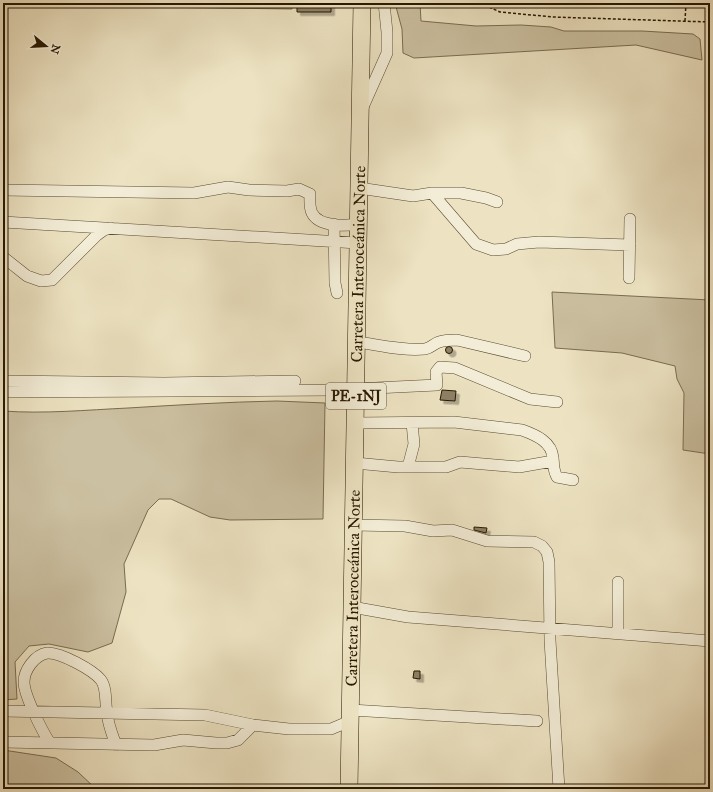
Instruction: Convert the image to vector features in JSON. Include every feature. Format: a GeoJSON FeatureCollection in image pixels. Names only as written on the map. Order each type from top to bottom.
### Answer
{"type":"FeatureCollection","features":[{"type":"Feature","properties":{"kind":"highway","name":"Carretera Interoceánica Norte"},"geometry":{"type":"LineString","coordinates":[[349,789],[362,3]]}},
{"type":"Feature","properties":{"kind":"street"},"geometry":{"type":"LineString","coordinates":[[360,112],[387,53],[387,32],[384,3]]}},
{"type":"Feature","properties":{"kind":"street"},"geometry":{"type":"LineString","coordinates":[[3,190],[173,193],[205,192],[228,187],[249,190],[288,191],[299,189],[310,194],[310,207],[316,218],[323,222],[346,226],[358,224]]}},
{"type":"Feature","properties":{"kind":"street"},"geometry":{"type":"LineString","coordinates":[[359,188],[413,196],[432,193],[461,193],[486,198],[497,202]]}},
{"type":"Feature","properties":{"kind":"street"},"geometry":{"type":"LineString","coordinates":[[432,193],[476,244],[492,250],[506,249],[517,244],[539,242],[630,245]]}},
{"type":"Feature","properties":{"kind":"street"},"geometry":{"type":"LineString","coordinates":[[629,278],[630,219]]}},
{"type":"Feature","properties":{"kind":"street"},"geometry":{"type":"LineString","coordinates":[[3,222],[116,227],[183,233],[358,243]]}},
{"type":"Feature","properties":{"kind":"street"},"geometry":{"type":"LineString","coordinates":[[334,224],[337,293]]}},
{"type":"Feature","properties":{"kind":"street"},"geometry":{"type":"LineString","coordinates":[[3,257],[28,276],[41,281],[52,280],[97,235],[104,230],[116,227]]}},
{"type":"Feature","properties":{"kind":"street"},"geometry":{"type":"LineString","coordinates":[[357,342],[408,349],[423,349],[429,348],[438,342],[457,340],[525,356]]}},
{"type":"Feature","properties":{"kind":"street"},"geometry":{"type":"LineString","coordinates":[[3,392],[333,390],[437,385],[436,372],[440,367],[448,366],[473,377],[490,381],[530,399],[557,402]]}},
{"type":"Feature","properties":{"kind":"street"},"geometry":{"type":"LineString","coordinates":[[3,381],[164,383],[295,381]]}},
{"type":"Feature","properties":{"kind":"street"},"geometry":{"type":"LineString","coordinates":[[356,423],[454,422],[522,430],[531,433],[549,444],[553,461],[553,471],[557,477],[573,480]]}},
{"type":"Feature","properties":{"kind":"street"},"geometry":{"type":"LineString","coordinates":[[408,467],[414,444],[412,423]]}},
{"type":"Feature","properties":{"kind":"street"},"geometry":{"type":"LineString","coordinates":[[355,463],[408,467],[446,467],[460,462],[519,467],[553,461]]}},
{"type":"Feature","properties":{"kind":"street"},"geometry":{"type":"LineString","coordinates":[[354,525],[405,526],[433,530],[452,530],[487,541],[534,542],[542,546],[547,552],[549,562],[550,628],[559,789]]}},
{"type":"Feature","properties":{"kind":"street"},"geometry":{"type":"LineString","coordinates":[[618,582],[618,633]]}},
{"type":"Feature","properties":{"kind":"street"},"geometry":{"type":"LineString","coordinates":[[352,607],[408,617],[710,641]]}},
{"type":"Feature","properties":{"kind":"street"},"geometry":{"type":"LineString","coordinates":[[50,743],[41,729],[24,683],[25,674],[30,664],[40,656],[48,653],[67,658],[94,674],[102,681],[107,713],[112,735],[116,744]]}},
{"type":"Feature","properties":{"kind":"street"},"geometry":{"type":"LineString","coordinates":[[3,712],[34,711],[205,715],[289,729],[318,730],[336,728],[351,716],[537,720]]}},
{"type":"Feature","properties":{"kind":"street"},"geometry":{"type":"LineString","coordinates":[[3,742],[154,745],[183,740],[227,743],[238,740],[253,724]]}},
{"type":"Feature","properties":{"kind":"path"},"geometry":{"type":"LineString","coordinates":[[480,3],[500,12],[553,17],[710,22]]}},
{"type":"Feature","properties":{"kind":"path"},"geometry":{"type":"LineString","coordinates":[[685,21],[686,3]]}},
{"type":"Feature","properties":{"kind":"shaded area"},"geometry":{"type":"Polygon","coordinates":[[[3,3],[292,3],[292,9],[3,5],[3,3]]]}},
{"type":"Feature","properties":{"kind":"shaded area"},"geometry":{"type":"Polygon","coordinates":[[[395,3],[420,3],[421,21],[476,26],[521,25],[551,27],[564,31],[642,31],[693,34],[700,39],[702,60],[636,45],[414,58],[403,53],[402,29],[395,3]]]}},
{"type":"Feature","properties":{"kind":"shaded area"},"geometry":{"type":"Polygon","coordinates":[[[552,292],[710,300],[710,454],[683,450],[684,393],[677,379],[675,366],[622,353],[555,348],[552,292]]]}},
{"type":"Feature","properties":{"kind":"shaded area"},"geometry":{"type":"Polygon","coordinates":[[[277,401],[325,403],[323,519],[230,520],[210,517],[171,499],[159,499],[148,510],[124,564],[126,592],[112,643],[88,652],[49,644],[29,646],[15,662],[17,699],[3,700],[3,411],[65,411],[277,401]]]}},
{"type":"Feature","properties":{"kind":"shaded area"},"geometry":{"type":"Polygon","coordinates":[[[3,750],[56,758],[78,772],[96,789],[3,789],[3,750]]]}},
{"type":"Feature","properties":{"kind":"building"},"geometry":{"type":"Polygon","coordinates":[[[297,3],[331,3],[331,12],[297,12],[297,3]]]}},
{"type":"Feature","properties":{"kind":"building"},"geometry":{"type":"Polygon","coordinates":[[[449,346],[452,347],[452,353],[449,354],[446,353],[445,350],[446,347],[449,346]]]}},
{"type":"Feature","properties":{"kind":"building"},"geometry":{"type":"Polygon","coordinates":[[[442,390],[456,391],[455,401],[440,400],[442,390]]]}},
{"type":"Feature","properties":{"kind":"building"},"geometry":{"type":"Polygon","coordinates":[[[474,527],[487,528],[486,533],[474,530],[474,527]]]}},
{"type":"Feature","properties":{"kind":"building"},"geometry":{"type":"Polygon","coordinates":[[[414,671],[420,671],[420,679],[413,678],[414,671]]]}}]}
